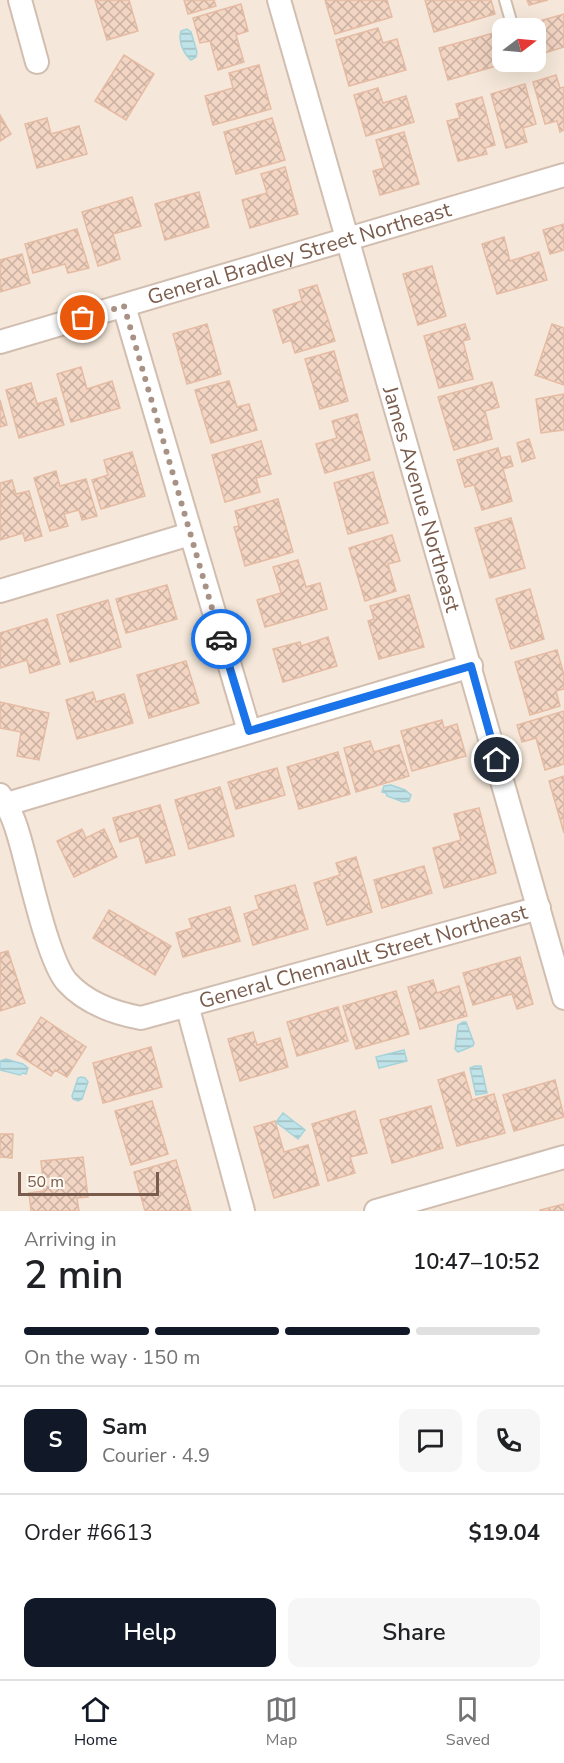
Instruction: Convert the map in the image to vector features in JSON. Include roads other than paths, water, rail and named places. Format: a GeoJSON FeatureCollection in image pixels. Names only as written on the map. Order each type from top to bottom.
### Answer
{"type":"FeatureCollection","features":[{"type":"Feature","properties":{"kind":"street"},"geometry":{"type":"LineString","coordinates":[[20,0],[37,62]]}},
{"type":"Feature","properties":{"kind":"street","name":"James Avenue Northeast"},"geometry":{"type":"LineString","coordinates":[[279,0],[564,998]]}},
{"type":"Feature","properties":{"kind":"street","name":"General Bradley Street Northeast"},"geometry":{"type":"LineString","coordinates":[[0,342],[564,175]]}},
{"type":"Feature","properties":{"kind":"street"},"geometry":{"type":"LineString","coordinates":[[124,306],[249,731]]}},
{"type":"Feature","properties":{"kind":"street"},"geometry":{"type":"LineString","coordinates":[[0,591],[190,534]]}},
{"type":"Feature","properties":{"kind":"street"},"geometry":{"type":"LineString","coordinates":[[3,799],[249,731],[471,666]]}},
{"type":"Feature","properties":{"kind":"street","name":"General Chennault Street Northeast"},"geometry":{"type":"LineString","coordinates":[[3,799],[20,839],[53,957],[65,980],[79,993],[117,1013],[141,1017],[539,908]]}},
{"type":"Feature","properties":{"kind":"street"},"geometry":{"type":"LineString","coordinates":[[187,1005],[243,1211]]}},
{"type":"Feature","properties":{"kind":"street"},"geometry":{"type":"LineString","coordinates":[[376,1211],[564,1157]]}},
{"type":"Feature","properties":{"kind":"lane"},"geometry":{"type":"LineString","coordinates":[[505,0],[510,18]]}},
{"type":"Feature","properties":{"kind":"water"},"geometry":{"type":"Polygon","coordinates":[[[187,29],[191,32],[197,52],[196,57],[191,60],[180,39],[181,31],[187,29]]]}},
{"type":"Feature","properties":{"kind":"water"},"geometry":{"type":"Polygon","coordinates":[[[391,785],[411,795],[409,801],[403,802],[382,792],[384,786],[391,785]]]}},
{"type":"Feature","properties":{"kind":"water"},"geometry":{"type":"Polygon","coordinates":[[[466,1022],[474,1043],[473,1046],[458,1052],[455,1049],[458,1025],[466,1022]]]}},
{"type":"Feature","properties":{"kind":"water"},"geometry":{"type":"Polygon","coordinates":[[[404,1050],[407,1061],[379,1068],[376,1057],[404,1050]]]}},
{"type":"Feature","properties":{"kind":"water"},"geometry":{"type":"Polygon","coordinates":[[[6,1059],[23,1064],[28,1068],[26,1074],[20,1075],[0,1070],[0,1061],[6,1059]]]}},
{"type":"Feature","properties":{"kind":"water"},"geometry":{"type":"Polygon","coordinates":[[[481,1066],[487,1093],[476,1095],[470,1068],[481,1066]]]}},
{"type":"Feature","properties":{"kind":"water"},"geometry":{"type":"Polygon","coordinates":[[[81,1077],[88,1082],[82,1099],[78,1101],[72,1096],[78,1078],[81,1077]]]}},
{"type":"Feature","properties":{"kind":"water"},"geometry":{"type":"Polygon","coordinates":[[[283,1113],[305,1130],[298,1139],[276,1122],[283,1113]]]}}]}
